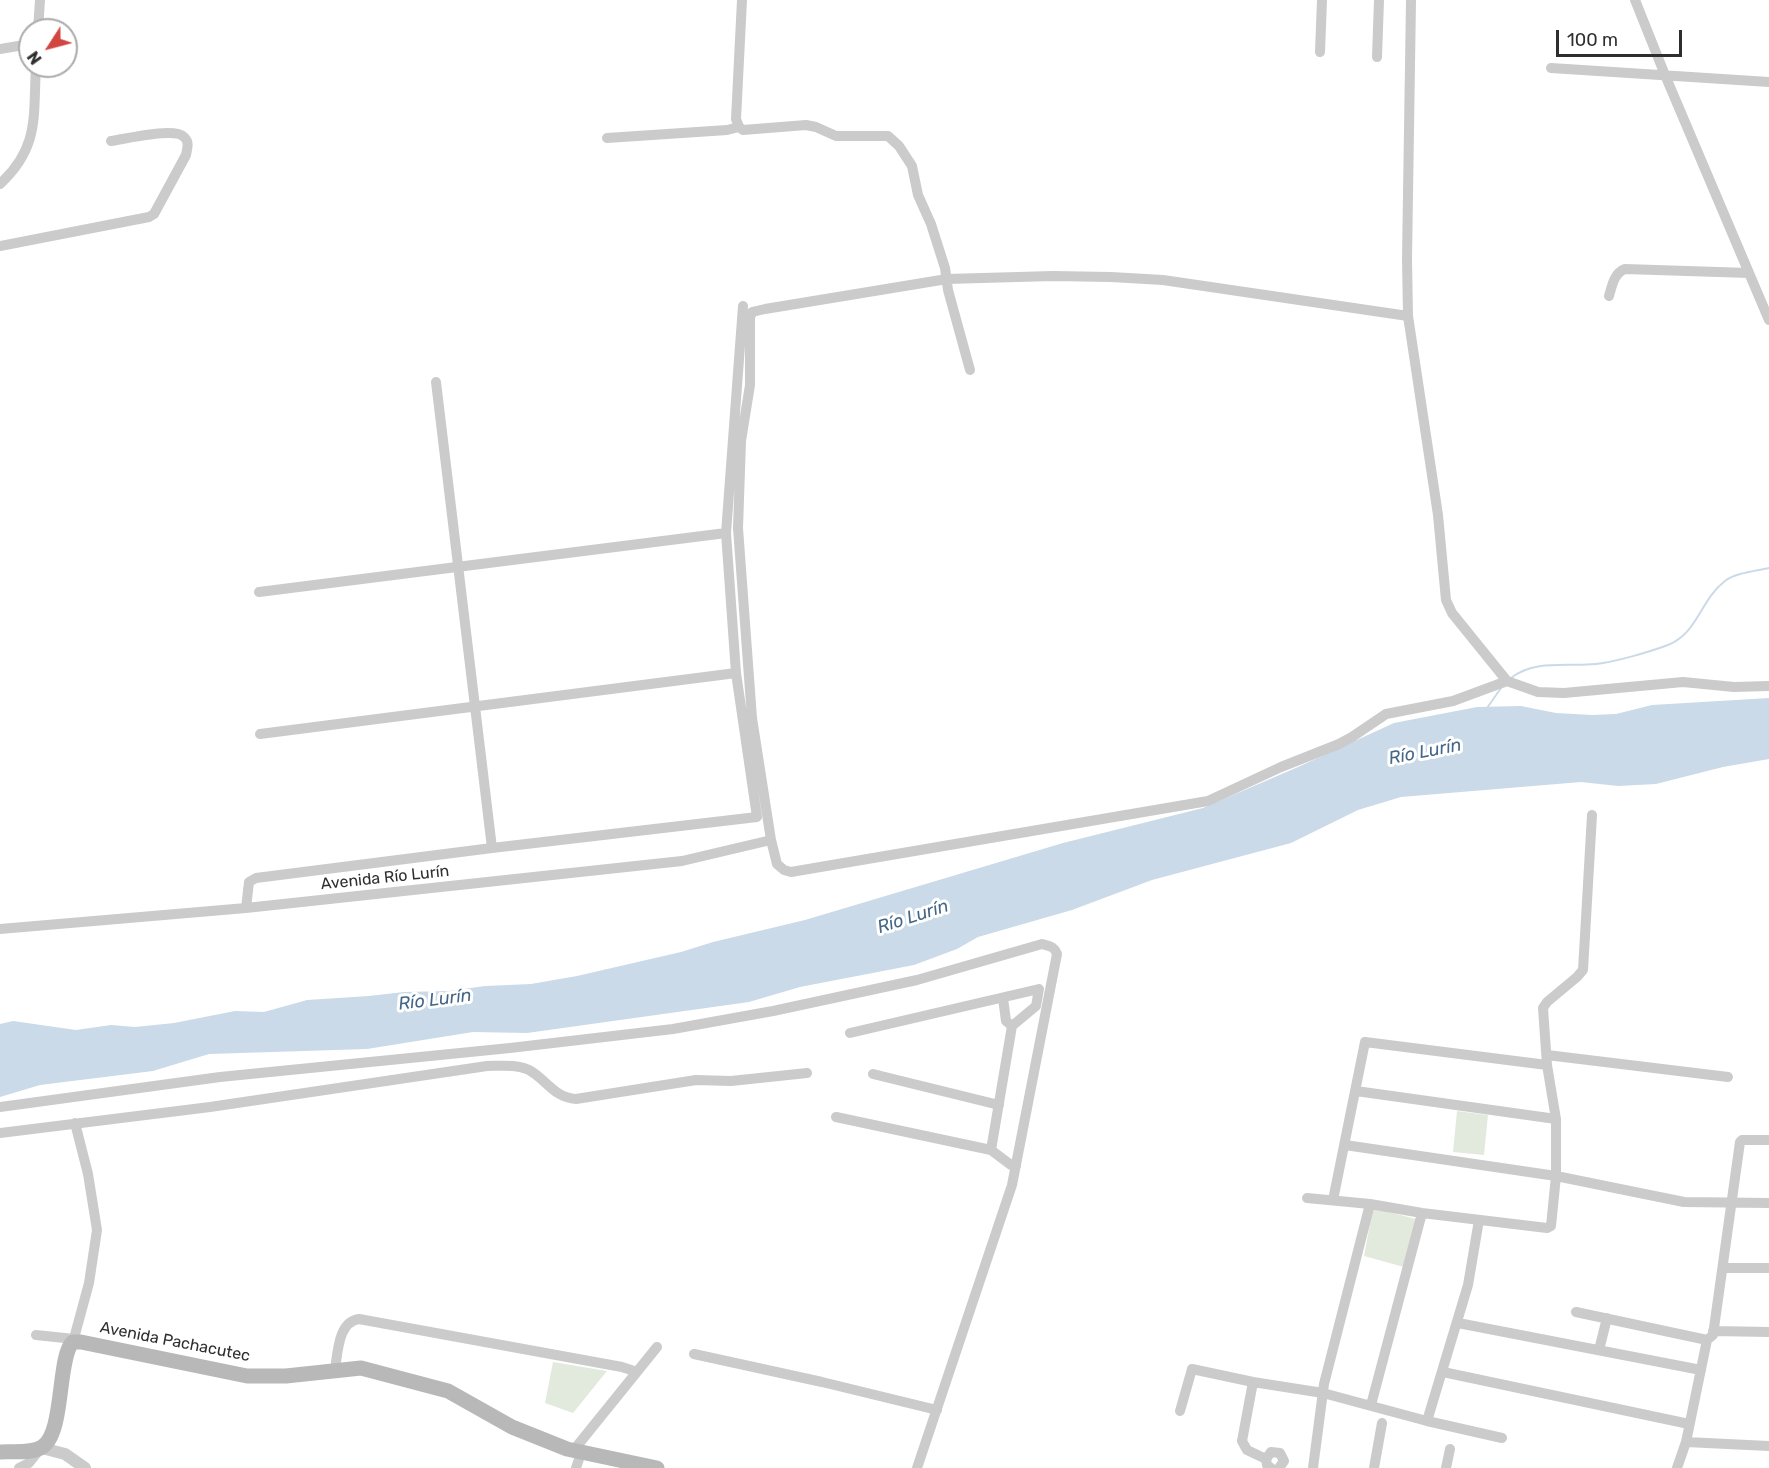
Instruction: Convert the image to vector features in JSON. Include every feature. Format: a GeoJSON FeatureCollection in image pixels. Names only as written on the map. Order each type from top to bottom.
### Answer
{"type":"FeatureCollection","features":[{"type":"Feature","properties":{"kind":"main road","name":"Avenida Pachacutec"},"geometry":{"type":"LineString","coordinates":[[73,1341],[247,1376],[286,1376],[361,1368],[448,1391],[512,1427],[577,1452],[657,1468]]}},
{"type":"Feature","properties":{"kind":"main road"},"geometry":{"type":"LineString","coordinates":[[0,1452],[42,1448],[48,1440],[58,1412],[67,1351],[73,1341]]}},
{"type":"Feature","properties":{"kind":"street"},"geometry":{"type":"LineString","coordinates":[[39,18],[40,0]]}},
{"type":"Feature","properties":{"kind":"street"},"geometry":{"type":"LineString","coordinates":[[742,0],[736,119],[739,127],[743,130],[806,125],[836,136],[891,138],[912,166],[918,195],[931,224],[947,279],[970,370]]}},
{"type":"Feature","properties":{"kind":"street"},"geometry":{"type":"LineString","coordinates":[[1320,52],[1322,0]]}},
{"type":"Feature","properties":{"kind":"street"},"geometry":{"type":"LineString","coordinates":[[1377,57],[1379,0]]}},
{"type":"Feature","properties":{"kind":"street"},"geometry":{"type":"LineString","coordinates":[[1411,0],[1408,316],[1438,514],[1446,600],[1452,613],[1507,681],[1539,692],[1555,693],[1683,682],[1734,687],[1769,686]]}},
{"type":"Feature","properties":{"kind":"street"},"geometry":{"type":"LineString","coordinates":[[1635,0],[1769,320]]}},
{"type":"Feature","properties":{"kind":"street"},"geometry":{"type":"LineString","coordinates":[[0,49],[18,46]]}},
{"type":"Feature","properties":{"kind":"street"},"geometry":{"type":"LineString","coordinates":[[1551,68],[1769,82]]}},
{"type":"Feature","properties":{"kind":"street"},"geometry":{"type":"LineString","coordinates":[[0,184],[18,166],[32,134],[35,78]]}},
{"type":"Feature","properties":{"kind":"street"},"geometry":{"type":"LineString","coordinates":[[607,138],[727,130],[739,127]]}},
{"type":"Feature","properties":{"kind":"street"},"geometry":{"type":"LineString","coordinates":[[0,246],[149,217],[154,214],[186,155],[188,148],[186,139],[183,135],[171,133],[111,141]]}},
{"type":"Feature","properties":{"kind":"street"},"geometry":{"type":"LineString","coordinates":[[1609,296],[1616,276],[1619,271],[1625,269],[1749,273]]}},
{"type":"Feature","properties":{"kind":"street"},"geometry":{"type":"LineString","coordinates":[[1408,316],[1158,279],[1053,276],[947,279],[752,312],[750,318],[750,385],[741,441],[738,528],[752,718],[771,840],[777,864],[791,872],[1094,819],[1201,803],[1339,744],[1386,714],[1453,701],[1507,681]]}},
{"type":"Feature","properties":{"kind":"street"},"geometry":{"type":"LineString","coordinates":[[246,908],[249,882],[256,878],[757,817],[736,673],[726,533],[743,306]]}},
{"type":"Feature","properties":{"kind":"street"},"geometry":{"type":"LineString","coordinates":[[436,382],[492,848]]}},
{"type":"Feature","properties":{"kind":"street"},"geometry":{"type":"LineString","coordinates":[[259,592],[726,533]]}},
{"type":"Feature","properties":{"kind":"street"},"geometry":{"type":"LineString","coordinates":[[260,734],[736,673]]}},
{"type":"Feature","properties":{"kind":"street"},"geometry":{"type":"LineString","coordinates":[[1307,1198],[1370,1204],[1422,1213],[1548,1228],[1551,1224],[1556,1176],[1556,1119],[1547,1060],[1544,1005],[1583,970],[1592,815]]}},
{"type":"Feature","properties":{"kind":"street","name":"Avenida Río Lurín"},"geometry":{"type":"LineString","coordinates":[[0,929],[246,908],[682,861],[771,840]]}},
{"type":"Feature","properties":{"kind":"street"},"geometry":{"type":"LineString","coordinates":[[0,1107],[220,1077],[673,1029],[773,1011],[917,980],[1042,944],[1052,947],[1057,954],[1012,1185],[917,1468]]}},
{"type":"Feature","properties":{"kind":"street"},"geometry":{"type":"LineString","coordinates":[[850,1033],[1039,989],[1036,1006],[1012,1026],[991,1150]]}},
{"type":"Feature","properties":{"kind":"street"},"geometry":{"type":"LineString","coordinates":[[1003,998],[1006,1021],[1012,1026]]}},
{"type":"Feature","properties":{"kind":"street"},"geometry":{"type":"LineString","coordinates":[[1333,1200],[1364,1043],[1367,1042],[1728,1077]]}},
{"type":"Feature","properties":{"kind":"street"},"geometry":{"type":"LineString","coordinates":[[0,1133],[210,1107],[487,1066],[514,1066],[528,1070],[567,1099],[696,1080],[731,1081],[807,1073]]}},
{"type":"Feature","properties":{"kind":"street"},"geometry":{"type":"LineString","coordinates":[[873,1074],[999,1105]]}},
{"type":"Feature","properties":{"kind":"street"},"geometry":{"type":"LineString","coordinates":[[1356,1091],[1556,1119]]}},
{"type":"Feature","properties":{"kind":"street"},"geometry":{"type":"LineString","coordinates":[[836,1117],[991,1150],[1011,1165],[1016,1166]]}},
{"type":"Feature","properties":{"kind":"street"},"geometry":{"type":"LineString","coordinates":[[36,1335],[73,1341],[89,1283],[97,1230],[88,1174],[75,1123]]}},
{"type":"Feature","properties":{"kind":"street"},"geometry":{"type":"LineString","coordinates":[[1677,1468],[1686,1442],[1723,1268],[1730,1202],[1740,1142],[1742,1140],[1769,1140]]}},
{"type":"Feature","properties":{"kind":"street"},"geometry":{"type":"LineString","coordinates":[[1345,1146],[1556,1176],[1684,1202],[1769,1203]]}},
{"type":"Feature","properties":{"kind":"street"},"geometry":{"type":"LineString","coordinates":[[1313,1468],[1323,1393],[1370,1204]]}},
{"type":"Feature","properties":{"kind":"street"},"geometry":{"type":"LineString","coordinates":[[1371,1406],[1422,1213]]}},
{"type":"Feature","properties":{"kind":"street"},"geometry":{"type":"LineString","coordinates":[[1427,1421],[1468,1285],[1479,1220]]}},
{"type":"Feature","properties":{"kind":"street"},"geometry":{"type":"LineString","coordinates":[[1723,1268],[1769,1268]]}},
{"type":"Feature","properties":{"kind":"street"},"geometry":{"type":"LineString","coordinates":[[1576,1312],[1710,1335],[1769,1332]]}},
{"type":"Feature","properties":{"kind":"street"},"geometry":{"type":"LineString","coordinates":[[1599,1350],[1607,1318]]}},
{"type":"Feature","properties":{"kind":"street"},"geometry":{"type":"LineString","coordinates":[[335,1369],[344,1327],[359,1319],[622,1367],[637,1372]]}},
{"type":"Feature","properties":{"kind":"street"},"geometry":{"type":"LineString","coordinates":[[1458,1323],[1701,1370]]}},
{"type":"Feature","properties":{"kind":"street"},"geometry":{"type":"LineString","coordinates":[[576,1468],[577,1452],[657,1347]]}},
{"type":"Feature","properties":{"kind":"street"},"geometry":{"type":"LineString","coordinates":[[694,1354],[937,1410]]}},
{"type":"Feature","properties":{"kind":"street"},"geometry":{"type":"LineString","coordinates":[[1180,1411],[1192,1369],[1323,1393],[1502,1438]]}},
{"type":"Feature","properties":{"kind":"street"},"geometry":{"type":"LineString","coordinates":[[1443,1372],[1689,1424]]}},
{"type":"Feature","properties":{"kind":"street"},"geometry":{"type":"LineString","coordinates":[[1253,1382],[1242,1441],[1247,1450],[1268,1464],[1271,1452],[1280,1453],[1284,1461],[1279,1468]]}},
{"type":"Feature","properties":{"kind":"street"},"geometry":{"type":"LineString","coordinates":[[1374,1468],[1382,1423]]}},
{"type":"Feature","properties":{"kind":"street"},"geometry":{"type":"LineString","coordinates":[[1686,1442],[1769,1446]]}},
{"type":"Feature","properties":{"kind":"street"},"geometry":{"type":"LineString","coordinates":[[20,1468],[42,1448],[55,1450],[85,1468]]}},
{"type":"Feature","properties":{"kind":"street"},"geometry":{"type":"LineString","coordinates":[[1446,1468],[1450,1449]]}},
{"type":"Feature","properties":{"kind":"shaded area"},"geometry":{"type":"Polygon","coordinates":[[[1457,1111],[1488,1115],[1484,1155],[1453,1152],[1457,1111]]]}},
{"type":"Feature","properties":{"kind":"shaded area"},"geometry":{"type":"Polygon","coordinates":[[[1373,1208],[1416,1219],[1404,1267],[1364,1256],[1373,1208]]]}},
{"type":"Feature","properties":{"kind":"shaded area"},"geometry":{"type":"Polygon","coordinates":[[[553,1362],[607,1371],[573,1413],[545,1403],[553,1362]]]}},
{"type":"Feature","properties":{"kind":"water","name":"Río Lurín"},"geometry":{"type":"Polygon","coordinates":[[[1769,698],[1769,759],[1723,767],[1656,784],[1618,786],[1581,782],[1401,797],[1358,810],[1291,843],[1152,880],[1072,910],[978,937],[957,949],[914,965],[800,987],[749,1002],[527,1033],[473,1032],[367,1049],[209,1054],[153,1071],[40,1085],[0,1097],[0,1024],[13,1021],[76,1030],[111,1025],[135,1027],[174,1023],[235,1011],[264,1012],[307,1000],[531,984],[577,976],[805,920],[1063,843],[1203,808],[1394,723],[1477,707],[1521,706],[1556,713],[1592,715],[1616,714],[1652,705],[1769,698]]]}},
{"type":"Feature","properties":{"kind":"waterway"},"geometry":{"type":"LineString","coordinates":[[1511,678],[1530,668],[1604,663],[1668,645],[1686,633],[1710,597],[1725,581],[1740,574],[1769,568]]}},
{"type":"Feature","properties":{"kind":"waterway"},"geometry":{"type":"LineString","coordinates":[[1487,708],[1501,688]]}}]}
